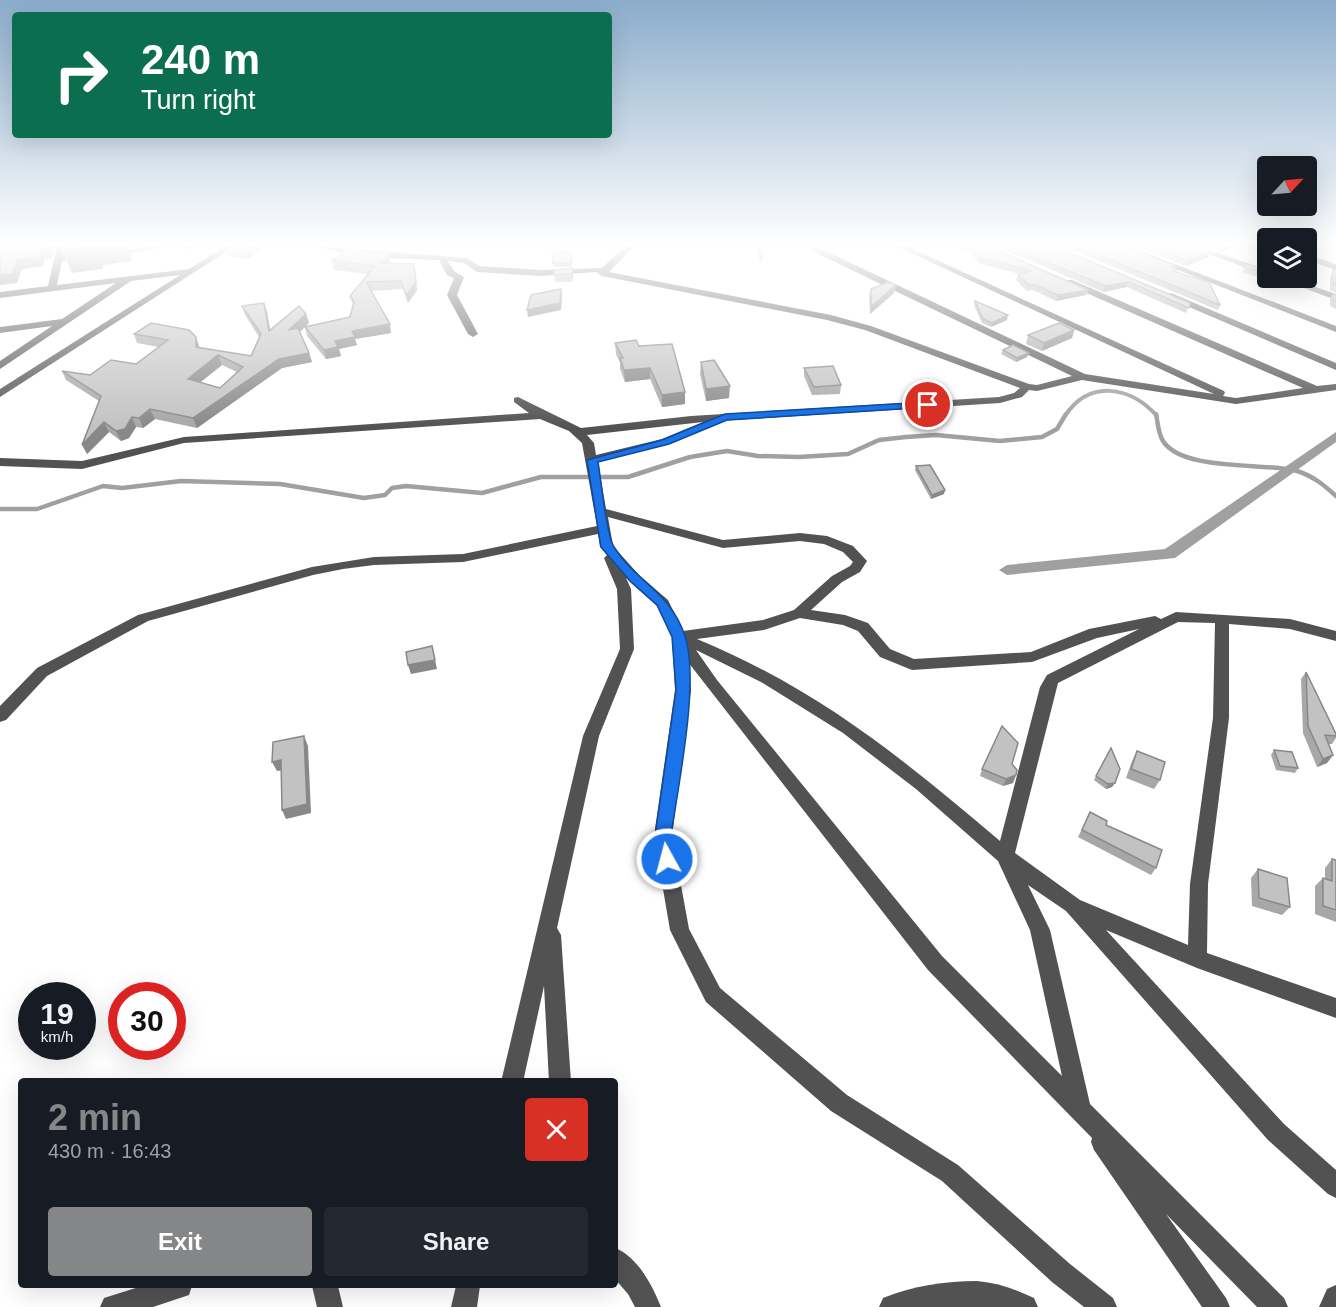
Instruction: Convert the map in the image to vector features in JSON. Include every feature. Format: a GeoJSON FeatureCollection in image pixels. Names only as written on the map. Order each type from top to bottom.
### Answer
{"type":"FeatureCollection","features":[{"type":"Feature","properties":{"kind":"street"},"geometry":{"type":"LineString","coordinates":[[1,366],[87,307]]}},
{"type":"Feature","properties":{"kind":"street"},"geometry":{"type":"LineString","coordinates":[[0,394],[135,307]]}},
{"type":"Feature","properties":{"kind":"street"},"geometry":{"type":"LineString","coordinates":[[458,307],[473,334]]}},
{"type":"Feature","properties":{"kind":"street"},"geometry":{"type":"LineString","coordinates":[[773,307],[868,328],[1027,387],[1037,388],[1082,378]]}},
{"type":"Feature","properties":{"kind":"street"},"geometry":{"type":"LineString","coordinates":[[936,307],[1082,378],[1236,401],[1336,387]]}},
{"type":"Feature","properties":{"kind":"street"},"geometry":{"type":"LineString","coordinates":[[1032,307],[1236,401]]}},
{"type":"Feature","properties":{"kind":"street"},"geometry":{"type":"LineString","coordinates":[[1126,307],[1314,389]]}},
{"type":"Feature","properties":{"kind":"street"},"geometry":{"type":"LineString","coordinates":[[1196,307],[1336,367]]}},
{"type":"Feature","properties":{"kind":"street"},"geometry":{"type":"LineString","coordinates":[[1279,307],[1336,329]]}},
{"type":"Feature","properties":{"kind":"street"},"geometry":{"type":"LineString","coordinates":[[0,330],[66,321]]}},
{"type":"Feature","properties":{"kind":"street"},"geometry":{"type":"LineString","coordinates":[[580,432],[725,417],[1000,400],[1018,395],[1027,387]]}},
{"type":"Feature","properties":{"kind":"street"},"geometry":{"type":"LineString","coordinates":[[518,400],[543,416]]}},
{"type":"Feature","properties":{"kind":"street"},"geometry":{"type":"LineString","coordinates":[[0,462],[82,465],[184,440],[543,416],[563,421],[580,432],[588,443],[602,520],[624,589],[627,649],[591,736],[513,1078]]}},
{"type":"Feature","properties":{"kind":"street"},"geometry":{"type":"LineString","coordinates":[[593,463],[666,442],[725,417]]}},
{"type":"Feature","properties":{"kind":"street"},"geometry":{"type":"LineString","coordinates":[[602,520],[635,579],[663,603],[679,637],[712,684],[935,963],[1275,1307]]}},
{"type":"Feature","properties":{"kind":"street"},"geometry":{"type":"LineString","coordinates":[[0,716],[12,700],[42,672],[155,614],[343,565],[374,561],[463,558],[602,520],[723,544],[800,537],[827,540],[848,549],[860,561],[855,569],[837,579],[799,613],[765,625],[679,637]]}},
{"type":"Feature","properties":{"kind":"street"},"geometry":{"type":"LineString","coordinates":[[799,613],[845,620],[863,627],[885,653],[912,665],[1032,657],[1094,633],[1176,617],[1222,618],[1290,624],[1336,636]]}},
{"type":"Feature","properties":{"kind":"street"},"geometry":{"type":"LineString","coordinates":[[1176,617],[1052,679],[1005,858],[1040,930],[1079,1108],[1217,1307]]}},
{"type":"Feature","properties":{"kind":"street"},"geometry":{"type":"LineString","coordinates":[[1197,959],[1199,884],[1221,718],[1222,618]]}},
{"type":"Feature","properties":{"kind":"street"},"geometry":{"type":"LineString","coordinates":[[679,637],[727,656],[788,688],[846,726],[902,768],[1005,858],[1068,903],[1188,1032],[1276,1132],[1336,1186]]}},
{"type":"Feature","properties":{"kind":"street"},"geometry":{"type":"LineString","coordinates":[[679,637],[683,690],[663,836],[680,930],[713,995],[839,1103],[950,1173],[1061,1273],[1104,1307]]}},
{"type":"Feature","properties":{"kind":"street"},"geometry":{"type":"LineString","coordinates":[[1068,903],[1197,959],[1336,1008]]}},
{"type":"Feature","properties":{"kind":"street"},"geometry":{"type":"LineString","coordinates":[[549,920],[560,1078]]}},
{"type":"Feature","properties":{"kind":"street"},"geometry":{"type":"LineString","coordinates":[[618,1263],[637,1285],[648,1307]]}},
{"type":"Feature","properties":{"kind":"street"},"geometry":{"type":"LineString","coordinates":[[113,1307],[174,1288]]}},
{"type":"Feature","properties":{"kind":"street"},"geometry":{"type":"LineString","coordinates":[[326,1288],[330,1307]]}},
{"type":"Feature","properties":{"kind":"street"},"geometry":{"type":"LineString","coordinates":[[464,1307],[468,1288]]}},
{"type":"Feature","properties":{"kind":"street"},"geometry":{"type":"LineString","coordinates":[[896,1306],[970,1291],[1012,1299],[1025,1307]]}},
{"type":"Feature","properties":{"kind":"street"},"geometry":{"type":"LineString","coordinates":[[1332,1307],[1336,1298]]}},
{"type":"Feature","properties":{"kind":"building"},"geometry":{"type":"Polygon","coordinates":[[[243,307],[265,307],[269,331],[300,307],[306,314],[289,330],[298,328],[309,353],[279,359],[193,418],[150,409],[139,418],[132,417],[125,429],[116,431],[104,422],[82,445],[101,396],[62,371],[90,375],[111,360],[136,364],[168,340],[134,334],[151,323],[189,330],[196,337],[196,347],[251,356],[261,334],[243,307]],[[218,355],[188,379],[220,388],[243,367],[218,355]]]}},
{"type":"Feature","properties":{"kind":"building"},"geometry":{"type":"Polygon","coordinates":[[[353,307],[380,307],[390,324],[352,331],[355,337],[335,341],[338,347],[324,350],[305,327],[350,317],[353,307]]]}},
{"type":"Feature","properties":{"kind":"building"},"geometry":{"type":"Polygon","coordinates":[[[978,307],[989,307],[1008,315],[992,323],[983,319],[978,307]]]}},
{"type":"Feature","properties":{"kind":"building"},"geometry":{"type":"Polygon","coordinates":[[[1059,323],[1074,330],[1044,343],[1028,335],[1059,323]]]}},
{"type":"Feature","properties":{"kind":"building"},"geometry":{"type":"Polygon","coordinates":[[[636,340],[639,346],[672,344],[685,392],[662,395],[650,368],[624,370],[620,358],[623,358],[615,343],[636,340]]]}},
{"type":"Feature","properties":{"kind":"building"},"geometry":{"type":"Polygon","coordinates":[[[1013,345],[1029,353],[1017,358],[1003,350],[1013,345]]]}},
{"type":"Feature","properties":{"kind":"building"},"geometry":{"type":"Polygon","coordinates":[[[714,360],[730,386],[706,389],[701,362],[714,360]]]}},
{"type":"Feature","properties":{"kind":"building"},"geometry":{"type":"Polygon","coordinates":[[[833,366],[841,385],[814,387],[804,368],[833,366]]]}},
{"type":"Feature","properties":{"kind":"building"},"geometry":{"type":"Polygon","coordinates":[[[930,465],[945,490],[932,495],[916,466],[930,465]]]}},
{"type":"Feature","properties":{"kind":"building"},"geometry":{"type":"Polygon","coordinates":[[[432,646],[435,660],[408,665],[406,652],[432,646]]]}},
{"type":"Feature","properties":{"kind":"building"},"geometry":{"type":"Polygon","coordinates":[[[1306,672],[1336,734],[1336,736],[1325,735],[1333,755],[1323,759],[1308,726],[1306,672]]]}},
{"type":"Feature","properties":{"kind":"building"},"geometry":{"type":"Polygon","coordinates":[[[1002,726],[1018,743],[1012,764],[1017,770],[1016,775],[1006,779],[982,769],[1002,726]]]}},
{"type":"Feature","properties":{"kind":"building"},"geometry":{"type":"Polygon","coordinates":[[[304,736],[307,804],[282,810],[281,760],[272,762],[273,742],[304,736]]]}},
{"type":"Feature","properties":{"kind":"building"},"geometry":{"type":"Polygon","coordinates":[[[1111,748],[1120,769],[1115,783],[1108,784],[1096,776],[1111,748]]]}},
{"type":"Feature","properties":{"kind":"building"},"geometry":{"type":"Polygon","coordinates":[[[1274,750],[1292,752],[1298,768],[1280,766],[1274,750]]]}},
{"type":"Feature","properties":{"kind":"building"},"geometry":{"type":"Polygon","coordinates":[[[1137,751],[1165,762],[1160,780],[1131,769],[1137,751]]]}},
{"type":"Feature","properties":{"kind":"building"},"geometry":{"type":"Polygon","coordinates":[[[1090,812],[1107,821],[1106,825],[1162,850],[1156,868],[1082,830],[1090,812]]]}},
{"type":"Feature","properties":{"kind":"building"},"geometry":{"type":"Polygon","coordinates":[[[1332,859],[1336,860],[1336,910],[1323,906],[1323,878],[1332,881],[1332,859]]]}},
{"type":"Feature","properties":{"kind":"building"},"geometry":{"type":"Polygon","coordinates":[[[1258,869],[1287,878],[1290,907],[1259,898],[1258,869]]]}},
{"type":"Feature","properties":{"kind":"waterway"},"geometry":{"type":"LineString","coordinates":[[1065,416],[1086,396],[1110,391],[1135,398],[1156,415]]}},
{"type":"Feature","properties":{"kind":"waterway"},"geometry":{"type":"LineString","coordinates":[[0,509],[37,509],[103,486],[122,488],[181,481],[280,484],[364,498],[385,495],[392,488],[406,486],[482,493],[541,477],[628,477],[690,457],[727,451],[758,456],[799,457],[848,454],[879,440],[906,437],[936,435],[1000,441],[1042,437],[1057,429],[1066,414]]}},
{"type":"Feature","properties":{"kind":"waterway"},"geometry":{"type":"LineString","coordinates":[[1156,415],[1163,441],[1173,451],[1188,458],[1205,462],[1297,471],[1318,481],[1336,496]]}},
{"type":"Feature","properties":{"kind":"waterway"},"geometry":{"type":"LineString","coordinates":[[1007,570],[1169,554],[1336,436]]}},
{"type":"Feature","properties":{"kind":"route"},"geometry":{"type":"LineString","coordinates":[[667,859],[663,836],[683,690],[679,637],[663,603],[635,579],[607,547],[592,460],[666,442],[725,417],[928,405]]}}]}
